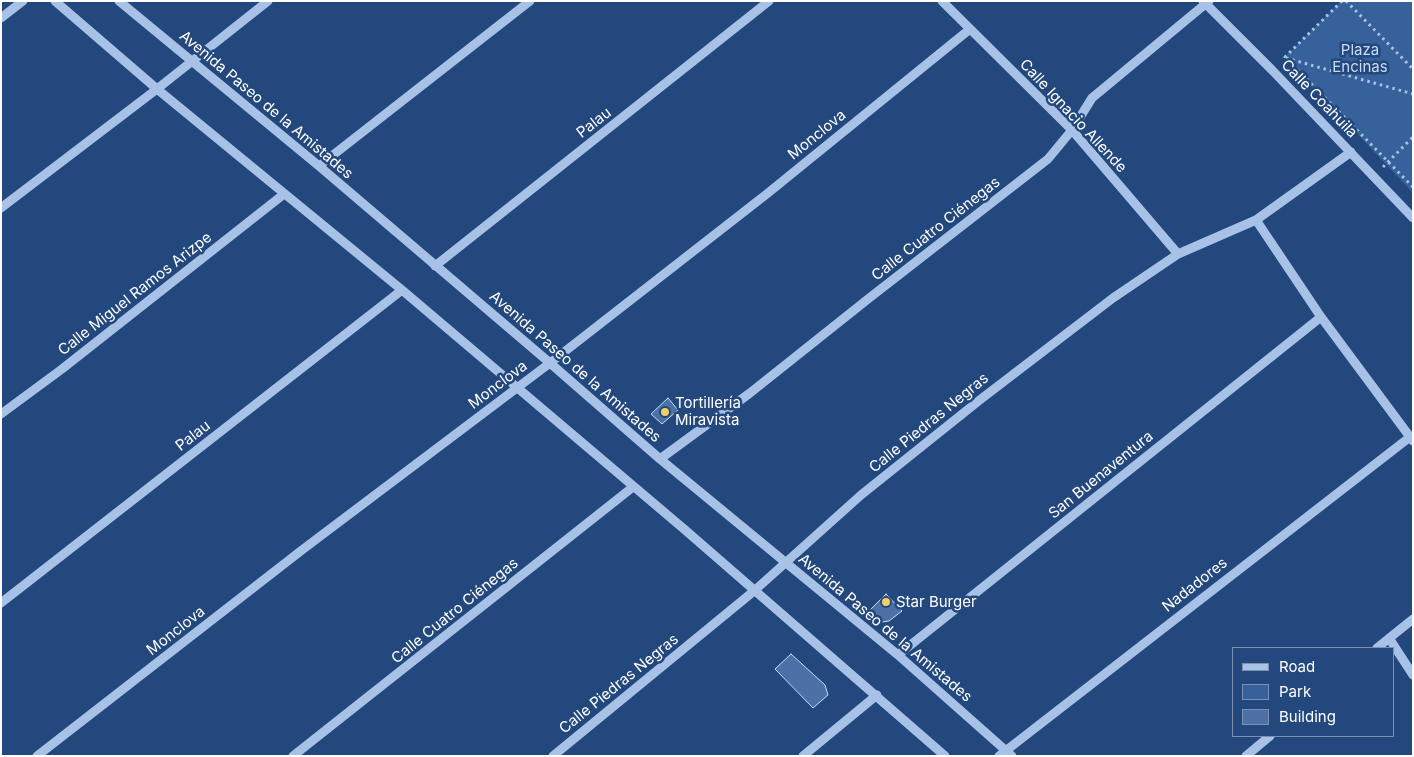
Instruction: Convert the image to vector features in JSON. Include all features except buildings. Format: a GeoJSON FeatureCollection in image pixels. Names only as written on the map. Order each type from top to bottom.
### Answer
{"type":"FeatureCollection","features":[{"type":"Feature","properties":{"kind":"street"},"geometry":{"type":"LineString","coordinates":[[1,18],[23,1]]}},
{"type":"Feature","properties":{"kind":"street"},"geometry":{"type":"LineString","coordinates":[[56,1],[157,89],[402,290],[684,529],[945,756]]}},
{"type":"Feature","properties":{"kind":"street","name":"Avenida Paseo de la Amistades"},"geometry":{"type":"LineString","coordinates":[[119,1],[319,166],[660,459],[898,656],[1005,754]]}},
{"type":"Feature","properties":{"kind":"street"},"geometry":{"type":"LineString","coordinates":[[1,208],[157,89],[268,1]]}},
{"type":"Feature","properties":{"kind":"street"},"geometry":{"type":"LineString","coordinates":[[319,166],[530,1]]}},
{"type":"Feature","properties":{"kind":"street","name":"Palau"},"geometry":{"type":"LineString","coordinates":[[435,266],[768,1]]}},
{"type":"Feature","properties":{"kind":"street","name":"Calle Ignacio Allende"},"geometry":{"type":"LineString","coordinates":[[942,1],[1072,130],[1178,254]]}},
{"type":"Feature","properties":{"kind":"street","name":"Calle Cuatro Ciénegas"},"geometry":{"type":"LineString","coordinates":[[660,459],[750,393],[1048,159],[1072,130],[1092,98],[1206,2]]}},
{"type":"Feature","properties":{"kind":"street","name":"Calle Coahuila"},"geometry":{"type":"LineString","coordinates":[[1206,2],[1413,218]]}},
{"type":"Feature","properties":{"kind":"street","name":"Monclova"},"geometry":{"type":"LineString","coordinates":[[37,756],[302,550],[550,363],[768,193],[970,29]]}},
{"type":"Feature","properties":{"kind":"street","name":"Calle Piedras Negras"},"geometry":{"type":"LineString","coordinates":[[553,756],[754,591],[862,495],[1112,298],[1178,254],[1256,220],[1351,152]]}},
{"type":"Feature","properties":{"kind":"street","name":"Calle Miguel Ramos Arizpe"},"geometry":{"type":"LineString","coordinates":[[1,414],[62,369],[284,194]]}},
{"type":"Feature","properties":{"kind":"street"},"geometry":{"type":"LineString","coordinates":[[1256,220],[1322,317],[1411,439]]}},
{"type":"Feature","properties":{"kind":"street","name":"Palau"},"geometry":{"type":"LineString","coordinates":[[1,603],[402,290]]}},
{"type":"Feature","properties":{"kind":"street","name":"San Buenaventura"},"geometry":{"type":"LineString","coordinates":[[898,656],[1322,317]]}},
{"type":"Feature","properties":{"kind":"street","name":"Nadadores"},"geometry":{"type":"LineString","coordinates":[[1005,754],[1411,439]]}},
{"type":"Feature","properties":{"kind":"street","name":"Calle Cuatro Ciénegas"},"geometry":{"type":"LineString","coordinates":[[293,756],[633,487]]}},
{"type":"Feature","properties":{"kind":"street"},"geometry":{"type":"LineString","coordinates":[[1378,647],[1413,619]]}},
{"type":"Feature","properties":{"kind":"street"},"geometry":{"type":"LineString","coordinates":[[1389,638],[1413,675]]}},
{"type":"Feature","properties":{"kind":"street"},"geometry":{"type":"LineString","coordinates":[[803,756],[877,695]]}},
{"type":"Feature","properties":{"kind":"street"},"geometry":{"type":"LineString","coordinates":[[1247,755],[1269,737]]}},
{"type":"Feature","properties":{"kind":"path"},"geometry":{"type":"LineString","coordinates":[[1285,57],[1344,1],[1413,69]]}},
{"type":"Feature","properties":{"kind":"path"},"geometry":{"type":"LineString","coordinates":[[1285,57],[1413,94]]}},
{"type":"Feature","properties":{"kind":"path"},"geometry":{"type":"LineString","coordinates":[[1285,57],[1413,187]]}},
{"type":"Feature","properties":{"kind":"path"},"geometry":{"type":"LineString","coordinates":[[1388,162],[1413,137]]}},
{"type":"Feature","properties":{"kind":"green space","name":"Plaza Encinas"},"geometry":{"type":"Polygon","coordinates":[[[1341,1],[1413,1],[1413,193],[1285,57],[1341,1]]]}},
{"type":"Feature","properties":{"kind":"place","name":"Tortillería Miravista"},"geometry":{"type":"Point","coordinates":[665,412]}},
{"type":"Feature","properties":{"kind":"place","name":"Star Burger"},"geometry":{"type":"Point","coordinates":[886,602]}}]}
